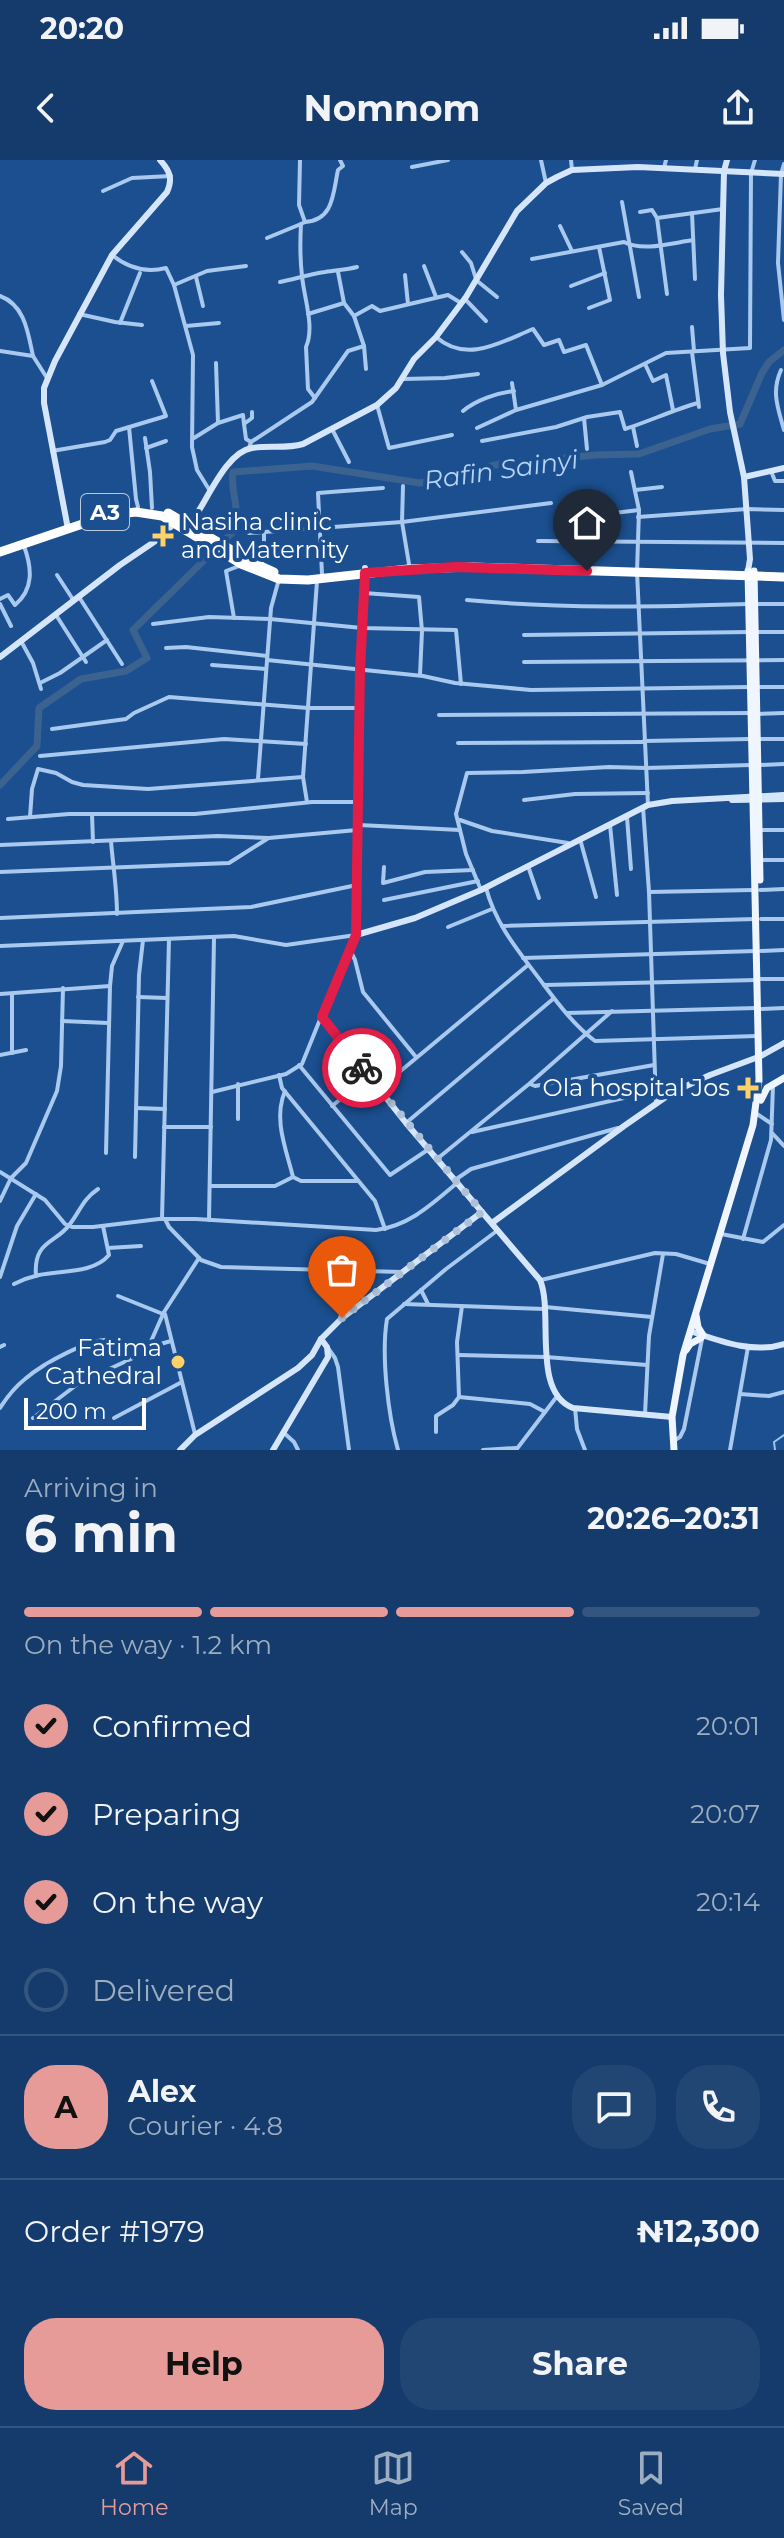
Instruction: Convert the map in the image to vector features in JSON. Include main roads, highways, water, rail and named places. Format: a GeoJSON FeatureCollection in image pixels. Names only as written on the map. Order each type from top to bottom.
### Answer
{"type":"FeatureCollection","features":[{"type":"Feature","properties":{"kind":"highway","name":"A3"},"geometry":{"type":"LineString","coordinates":[[0,549],[23,544],[109,511],[138,507],[152,508],[190,524],[207,539]]}},
{"type":"Feature","properties":{"kind":"highway","name":"A3"},"geometry":{"type":"LineString","coordinates":[[0,549],[109,515],[130,512],[157,514],[207,539],[240,561],[279,579],[320,577],[409,564],[473,563],[637,570]]}},
{"type":"Feature","properties":{"kind":"highway","name":"A3"},"geometry":{"type":"LineString","coordinates":[[240,561],[282,574],[320,577]]}},
{"type":"Feature","properties":{"kind":"highway","name":"A3"},"geometry":{"type":"LineString","coordinates":[[365,570],[461,567],[784,574]]}},
{"type":"Feature","properties":{"kind":"main road"},"geometry":{"type":"LineString","coordinates":[[751,572],[760,1053],[753,1125]]}},
{"type":"Feature","properties":{"kind":"main road"},"geometry":{"type":"LineString","coordinates":[[757,798],[760,830],[758,890]]}},
{"type":"Feature","properties":{"kind":"main road"},"geometry":{"type":"LineString","coordinates":[[673,1446],[672,1417],[683,1355],[761,1100],[764,1078],[757,1036],[759,1009]]}},
{"type":"Feature","properties":{"kind":"main road"},"geometry":{"type":"LineString","coordinates":[[764,1078],[773,1083]]}},
{"type":"Feature","properties":{"kind":"main road"},"geometry":{"type":"LineString","coordinates":[[761,1100],[773,1083],[784,1078]]}},
{"type":"Feature","properties":{"kind":"main road"},"geometry":{"type":"LineString","coordinates":[[683,1355],[690,1344],[702,1337],[695,1313]]}},
{"type":"Feature","properties":{"kind":"waterway","name":"Rafin Sainyi"},"geometry":{"type":"LineString","coordinates":[[0,785],[37,746],[39,708],[81,679],[126,671],[147,658],[133,630],[234,531],[233,472],[312,466],[420,483],[500,464],[639,454],[710,429],[740,424],[762,373],[769,362],[784,350]]}},
{"type":"Feature","properties":{"kind":"waterway"},"geometry":{"type":"LineString","coordinates":[[775,1450],[774,1442],[784,1435]]}},
{"type":"Feature","properties":{"kind":"place","name":"Nasiha clinic and Maternity"},"geometry":{"type":"Point","coordinates":[163,536]}},
{"type":"Feature","properties":{"kind":"place","name":"Ola hospital Jos"},"geometry":{"type":"Point","coordinates":[748,1088]}},
{"type":"Feature","properties":{"kind":"place","name":"Fatima Cathedral"},"geometry":{"type":"Point","coordinates":[178,1362]}}]}
